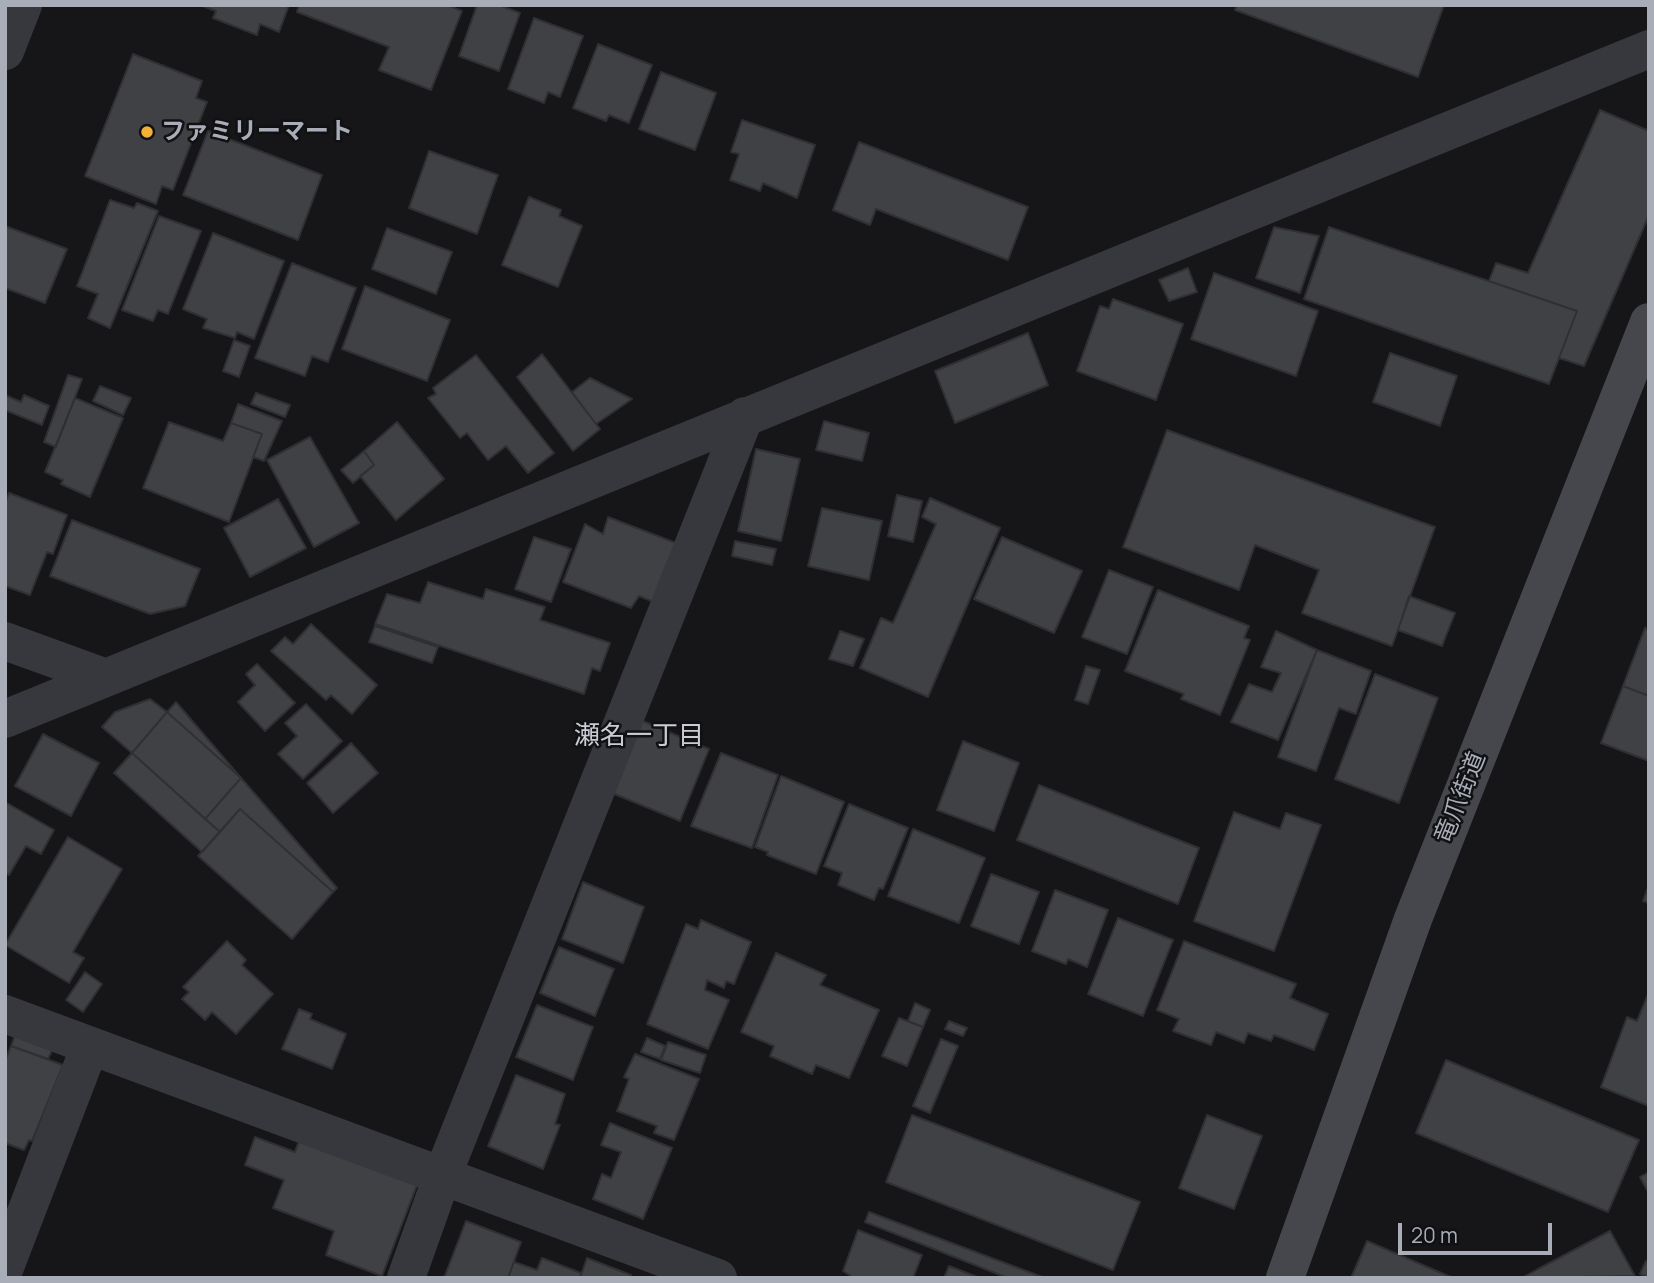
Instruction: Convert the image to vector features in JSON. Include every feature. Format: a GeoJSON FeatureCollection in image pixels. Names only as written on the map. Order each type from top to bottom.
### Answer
{"type":"FeatureCollection","features":[{"type":"Feature","properties":{"kind":"main road","name":"竜爪街道"},"geometry":{"type":"LineString","coordinates":[[1284,1278],[1413,919],[1649,322]]}},
{"type":"Feature","properties":{"kind":"street"},"geometry":{"type":"LineString","coordinates":[[5,51],[23,5]]}},
{"type":"Feature","properties":{"kind":"street"},"geometry":{"type":"LineString","coordinates":[[5,719],[1649,49]]}},
{"type":"Feature","properties":{"kind":"street"},"geometry":{"type":"LineString","coordinates":[[406,1278],[443,1174],[745,416]]}},
{"type":"Feature","properties":{"kind":"street"},"geometry":{"type":"LineString","coordinates":[[5,641],[104,677]]}},
{"type":"Feature","properties":{"kind":"street"},"geometry":{"type":"LineString","coordinates":[[5,1014],[718,1278]]}},
{"type":"Feature","properties":{"kind":"street"},"geometry":{"type":"LineString","coordinates":[[5,1267],[90,1046]]}},
{"type":"Feature","properties":{"kind":"building"},"geometry":{"type":"Polygon","coordinates":[[[200,5],[289,5],[279,32],[260,24],[257,35],[213,18],[216,11],[200,5]]]}},
{"type":"Feature","properties":{"kind":"building"},"geometry":{"type":"Polygon","coordinates":[[[299,5],[447,5],[462,11],[431,90],[379,70],[389,47],[297,12],[299,5]]]}},
{"type":"Feature","properties":{"kind":"building"},"geometry":{"type":"Polygon","coordinates":[[[477,5],[499,5],[520,13],[499,71],[459,56],[477,5]]]}},
{"type":"Feature","properties":{"kind":"building"},"geometry":{"type":"Polygon","coordinates":[[[1237,5],[1444,5],[1418,77],[1235,10],[1237,5]]]}},
{"type":"Feature","properties":{"kind":"building"},"geometry":{"type":"Polygon","coordinates":[[[534,18],[583,36],[560,97],[548,92],[544,103],[508,89],[534,18]]]}},
{"type":"Feature","properties":{"kind":"building"},"geometry":{"type":"Polygon","coordinates":[[[598,44],[652,65],[629,123],[609,115],[606,121],[573,108],[598,44]]]}},
{"type":"Feature","properties":{"kind":"building"},"geometry":{"type":"Polygon","coordinates":[[[133,54],[202,81],[196,98],[207,102],[173,190],[162,186],[156,204],[85,176],[133,54]]]}},
{"type":"Feature","properties":{"kind":"building"},"geometry":{"type":"Polygon","coordinates":[[[661,72],[716,93],[695,150],[639,129],[661,72]]]}},
{"type":"Feature","properties":{"kind":"building"},"geometry":{"type":"Polygon","coordinates":[[[1600,110],[1649,131],[1649,215],[1584,366],[1559,358],[1577,311],[1489,281],[1496,263],[1528,273],[1600,110]]]}},
{"type":"Feature","properties":{"kind":"building"},"geometry":{"type":"Polygon","coordinates":[[[742,120],[815,145],[797,198],[763,183],[760,191],[730,180],[739,154],[731,152],[742,120]]]}},
{"type":"Feature","properties":{"kind":"building"},"geometry":{"type":"Polygon","coordinates":[[[208,131],[322,175],[298,240],[183,195],[208,131]]]}},
{"type":"Feature","properties":{"kind":"building"},"geometry":{"type":"Polygon","coordinates":[[[859,142],[1028,207],[1008,260],[876,209],[870,225],[833,210],[859,142]]]}},
{"type":"Feature","properties":{"kind":"building"},"geometry":{"type":"Polygon","coordinates":[[[429,151],[498,175],[477,234],[409,208],[429,151]]]}},
{"type":"Feature","properties":{"kind":"building"},"geometry":{"type":"Polygon","coordinates":[[[529,197],[561,210],[559,216],[582,226],[558,287],[502,265],[529,197]]]}},
{"type":"Feature","properties":{"kind":"building"},"geometry":{"type":"Polygon","coordinates":[[[110,200],[134,208],[137,203],[158,211],[110,328],[88,318],[98,294],[77,286],[110,200]]]}},
{"type":"Feature","properties":{"kind":"building"},"geometry":{"type":"Polygon","coordinates":[[[159,216],[201,231],[168,314],[158,310],[153,321],[122,310],[159,216]]]}},
{"type":"Feature","properties":{"kind":"building"},"geometry":{"type":"Polygon","coordinates":[[[5,226],[67,249],[45,303],[5,288],[5,226]]]}},
{"type":"Feature","properties":{"kind":"building"},"geometry":{"type":"Polygon","coordinates":[[[1274,227],[1319,236],[1300,293],[1256,278],[1274,227]]]}},
{"type":"Feature","properties":{"kind":"building"},"geometry":{"type":"Polygon","coordinates":[[[1329,227],[1577,311],[1549,384],[1304,299],[1329,227]]]}},
{"type":"Feature","properties":{"kind":"building"},"geometry":{"type":"Polygon","coordinates":[[[387,228],[452,252],[436,294],[372,269],[387,228]]]}},
{"type":"Feature","properties":{"kind":"building"},"geometry":{"type":"Polygon","coordinates":[[[213,233],[284,261],[254,339],[237,332],[235,338],[203,328],[207,319],[183,309],[213,233]]]}},
{"type":"Feature","properties":{"kind":"building"},"geometry":{"type":"Polygon","coordinates":[[[292,263],[356,288],[328,362],[312,356],[305,376],[255,358],[292,263]]]}},
{"type":"Feature","properties":{"kind":"building"},"geometry":{"type":"Polygon","coordinates":[[[1188,268],[1197,292],[1169,301],[1159,280],[1188,268]]]}},
{"type":"Feature","properties":{"kind":"building"},"geometry":{"type":"Polygon","coordinates":[[[1214,273],[1318,311],[1296,376],[1191,339],[1214,273]]]}},
{"type":"Feature","properties":{"kind":"building"},"geometry":{"type":"Polygon","coordinates":[[[365,286],[450,320],[427,381],[342,349],[365,286]]]}},
{"type":"Feature","properties":{"kind":"building"},"geometry":{"type":"Polygon","coordinates":[[[1113,299],[1183,324],[1156,400],[1077,371],[1100,306],[1109,309],[1113,299]]]}},
{"type":"Feature","properties":{"kind":"building"},"geometry":{"type":"Polygon","coordinates":[[[1028,333],[1048,385],[955,423],[935,371],[1028,333]]]}},
{"type":"Feature","properties":{"kind":"building"},"geometry":{"type":"Polygon","coordinates":[[[234,340],[250,346],[239,377],[223,371],[234,340]]]}},
{"type":"Feature","properties":{"kind":"building"},"geometry":{"type":"Polygon","coordinates":[[[1390,353],[1457,376],[1440,426],[1373,402],[1390,353]]]}},
{"type":"Feature","properties":{"kind":"building"},"geometry":{"type":"Polygon","coordinates":[[[542,354],[600,429],[573,451],[517,377],[542,354]]]}},
{"type":"Feature","properties":{"kind":"building"},"geometry":{"type":"Polygon","coordinates":[[[476,355],[554,453],[528,473],[506,446],[488,460],[467,433],[460,438],[428,398],[436,394],[433,388],[476,355]]]}},
{"type":"Feature","properties":{"kind":"building"},"geometry":{"type":"Polygon","coordinates":[[[68,375],[82,379],[56,447],[44,442],[68,375]]]}},
{"type":"Feature","properties":{"kind":"building"},"geometry":{"type":"Polygon","coordinates":[[[590,378],[632,399],[596,424],[572,392],[590,378]]]}},
{"type":"Feature","properties":{"kind":"building"},"geometry":{"type":"Polygon","coordinates":[[[100,386],[131,398],[123,415],[93,401],[100,386]]]}},
{"type":"Feature","properties":{"kind":"building"},"geometry":{"type":"Polygon","coordinates":[[[256,393],[290,405],[285,417],[251,404],[256,393]]]}},
{"type":"Feature","properties":{"kind":"building"},"geometry":{"type":"Polygon","coordinates":[[[5,395],[21,402],[24,395],[49,406],[42,425],[5,410],[5,395]]]}},
{"type":"Feature","properties":{"kind":"building"},"geometry":{"type":"Polygon","coordinates":[[[75,398],[123,418],[90,497],[61,484],[63,480],[45,472],[75,398]]]}},
{"type":"Feature","properties":{"kind":"building"},"geometry":{"type":"Polygon","coordinates":[[[238,404],[282,421],[264,461],[253,457],[262,434],[231,423],[238,404]]]}},
{"type":"Feature","properties":{"kind":"building"},"geometry":{"type":"Polygon","coordinates":[[[824,421],[869,433],[862,461],[816,450],[824,421]]]}},
{"type":"Feature","properties":{"kind":"building"},"geometry":{"type":"Polygon","coordinates":[[[169,422],[223,441],[231,423],[262,434],[229,522],[143,488],[169,422]]]}},
{"type":"Feature","properties":{"kind":"building"},"geometry":{"type":"Polygon","coordinates":[[[397,422],[444,479],[396,520],[360,476],[374,465],[364,451],[397,422]]]}},
{"type":"Feature","properties":{"kind":"building"},"geometry":{"type":"Polygon","coordinates":[[[1167,430],[1435,527],[1392,646],[1302,613],[1319,570],[1255,545],[1239,590],[1123,547],[1167,430]]]}},
{"type":"Feature","properties":{"kind":"building"},"geometry":{"type":"Polygon","coordinates":[[[310,437],[359,523],[314,547],[267,460],[310,437]]]}},
{"type":"Feature","properties":{"kind":"building"},"geometry":{"type":"Polygon","coordinates":[[[756,449],[800,459],[781,541],[738,531],[756,449]]]}},
{"type":"Feature","properties":{"kind":"building"},"geometry":{"type":"Polygon","coordinates":[[[364,451],[374,465],[353,483],[341,470],[364,451]]]}},
{"type":"Feature","properties":{"kind":"building"},"geometry":{"type":"Polygon","coordinates":[[[9,493],[67,515],[53,554],[47,552],[30,595],[5,586],[5,504],[9,493]]]}},
{"type":"Feature","properties":{"kind":"building"},"geometry":{"type":"Polygon","coordinates":[[[897,495],[922,501],[913,542],[888,536],[897,495]]]}},
{"type":"Feature","properties":{"kind":"building"},"geometry":{"type":"Polygon","coordinates":[[[930,498],[1000,528],[928,697],[860,668],[881,618],[893,623],[936,524],[922,517],[930,498]]]}},
{"type":"Feature","properties":{"kind":"building"},"geometry":{"type":"Polygon","coordinates":[[[278,499],[306,548],[250,577],[224,528],[278,499]]]}},
{"type":"Feature","properties":{"kind":"building"},"geometry":{"type":"Polygon","coordinates":[[[822,508],[882,521],[869,580],[808,566],[822,508]]]}},
{"type":"Feature","properties":{"kind":"building"},"geometry":{"type":"Polygon","coordinates":[[[608,517],[676,543],[654,602],[639,596],[631,608],[563,582],[585,524],[603,534],[608,517]]]}},
{"type":"Feature","properties":{"kind":"building"},"geometry":{"type":"Polygon","coordinates":[[[72,520],[200,569],[185,606],[150,614],[50,576],[72,520]]]}},
{"type":"Feature","properties":{"kind":"building"},"geometry":{"type":"Polygon","coordinates":[[[534,537],[571,549],[551,602],[515,589],[534,537]]]}},
{"type":"Feature","properties":{"kind":"building"},"geometry":{"type":"Polygon","coordinates":[[[1002,537],[1082,571],[1054,633],[974,599],[1002,537]]]}},
{"type":"Feature","properties":{"kind":"building"},"geometry":{"type":"Polygon","coordinates":[[[735,541],[776,549],[772,565],[732,556],[735,541]]]}},
{"type":"Feature","properties":{"kind":"building"},"geometry":{"type":"Polygon","coordinates":[[[1109,570],[1153,587],[1127,654],[1082,637],[1109,570]]]}},
{"type":"Feature","properties":{"kind":"building"},"geometry":{"type":"Polygon","coordinates":[[[428,582],[483,599],[486,589],[545,607],[540,620],[610,643],[600,671],[592,668],[584,694],[375,624],[387,594],[420,603],[428,582]]]}},
{"type":"Feature","properties":{"kind":"building"},"geometry":{"type":"Polygon","coordinates":[[[1158,590],[1249,626],[1244,638],[1250,640],[1220,715],[1181,699],[1184,694],[1125,671],[1158,590]]]}},
{"type":"Feature","properties":{"kind":"building"},"geometry":{"type":"Polygon","coordinates":[[[1409,596],[1455,613],[1442,646],[1398,630],[1409,596]]]}},
{"type":"Feature","properties":{"kind":"building"},"geometry":{"type":"Polygon","coordinates":[[[311,624],[377,685],[352,714],[331,695],[326,700],[271,651],[285,637],[293,644],[311,624]]]}},
{"type":"Feature","properties":{"kind":"building"},"geometry":{"type":"Polygon","coordinates":[[[375,626],[438,647],[432,663],[369,642],[375,626]]]}},
{"type":"Feature","properties":{"kind":"building"},"geometry":{"type":"Polygon","coordinates":[[[1645,628],[1649,630],[1649,696],[1623,686],[1645,628]]]}},
{"type":"Feature","properties":{"kind":"building"},"geometry":{"type":"Polygon","coordinates":[[[840,631],[864,639],[853,666],[829,659],[840,631]]]}},
{"type":"Feature","properties":{"kind":"building"},"geometry":{"type":"Polygon","coordinates":[[[1276,631],[1317,650],[1278,740],[1231,722],[1249,684],[1272,692],[1281,673],[1261,667],[1276,631]]]}},
{"type":"Feature","properties":{"kind":"building"},"geometry":{"type":"Polygon","coordinates":[[[1317,650],[1371,671],[1356,714],[1339,708],[1316,771],[1278,757],[1317,650]]]}},
{"type":"Feature","properties":{"kind":"building"},"geometry":{"type":"Polygon","coordinates":[[[257,664],[295,703],[265,731],[238,702],[255,685],[246,674],[257,664]]]}},
{"type":"Feature","properties":{"kind":"building"},"geometry":{"type":"Polygon","coordinates":[[[1086,666],[1100,670],[1088,704],[1075,700],[1086,666]]]}},
{"type":"Feature","properties":{"kind":"building"},"geometry":{"type":"Polygon","coordinates":[[[1375,674],[1438,698],[1399,803],[1335,779],[1375,674]]]}},
{"type":"Feature","properties":{"kind":"building"},"geometry":{"type":"Polygon","coordinates":[[[1623,686],[1649,696],[1649,761],[1601,743],[1623,686]]]}},
{"type":"Feature","properties":{"kind":"building"},"geometry":{"type":"Polygon","coordinates":[[[150,699],[167,712],[132,753],[102,727],[115,712],[150,699]]]}},
{"type":"Feature","properties":{"kind":"building"},"geometry":{"type":"Polygon","coordinates":[[[176,702],[241,778],[167,712],[176,702]]]}},
{"type":"Feature","properties":{"kind":"building"},"geometry":{"type":"Polygon","coordinates":[[[306,704],[342,741],[303,779],[278,754],[297,736],[285,723],[306,704]]]}},
{"type":"Feature","properties":{"kind":"building"},"geometry":{"type":"Polygon","coordinates":[[[167,712],[241,778],[205,819],[132,753],[167,712]]]}},
{"type":"Feature","properties":{"kind":"building"},"geometry":{"type":"Polygon","coordinates":[[[638,719],[709,749],[680,821],[612,793],[638,719]]]}},
{"type":"Feature","properties":{"kind":"building"},"geometry":{"type":"Polygon","coordinates":[[[43,734],[99,763],[71,816],[15,786],[43,734]]]}},
{"type":"Feature","properties":{"kind":"building"},"geometry":{"type":"Polygon","coordinates":[[[963,741],[1019,763],[994,831],[937,810],[963,741]]]}},
{"type":"Feature","properties":{"kind":"building"},"geometry":{"type":"Polygon","coordinates":[[[351,743],[378,773],[333,813],[307,783],[351,743]]]}},
{"type":"Feature","properties":{"kind":"building"},"geometry":{"type":"Polygon","coordinates":[[[132,753],[220,832],[202,852],[114,773],[132,753]]]}},
{"type":"Feature","properties":{"kind":"building"},"geometry":{"type":"Polygon","coordinates":[[[721,753],[778,775],[752,848],[691,826],[721,753]]]}},
{"type":"Feature","properties":{"kind":"building"},"geometry":{"type":"Polygon","coordinates":[[[781,776],[844,802],[816,874],[767,855],[768,852],[755,847],[781,776]]]}},
{"type":"Feature","properties":{"kind":"building"},"geometry":{"type":"Polygon","coordinates":[[[241,778],[337,888],[333,892],[240,809],[220,832],[205,819],[241,778]]]}},
{"type":"Feature","properties":{"kind":"building"},"geometry":{"type":"Polygon","coordinates":[[[1039,785],[1199,848],[1178,904],[1017,840],[1039,785]]]}},
{"type":"Feature","properties":{"kind":"building"},"geometry":{"type":"Polygon","coordinates":[[[5,802],[54,830],[41,854],[26,846],[9,875],[5,873],[5,802]]]}},
{"type":"Feature","properties":{"kind":"building"},"geometry":{"type":"Polygon","coordinates":[[[849,804],[908,828],[883,889],[879,888],[874,900],[838,885],[842,873],[824,866],[849,804]]]}},
{"type":"Feature","properties":{"kind":"building"},"geometry":{"type":"Polygon","coordinates":[[[240,809],[333,892],[292,939],[198,856],[240,809]]]}},
{"type":"Feature","properties":{"kind":"building"},"geometry":{"type":"Polygon","coordinates":[[[1234,812],[1280,829],[1286,813],[1321,825],[1274,951],[1194,921],[1234,812]]]}},
{"type":"Feature","properties":{"kind":"building"},"geometry":{"type":"Polygon","coordinates":[[[913,829],[985,858],[959,923],[888,896],[913,829]]]}},
{"type":"Feature","properties":{"kind":"building"},"geometry":{"type":"Polygon","coordinates":[[[68,837],[122,869],[73,952],[84,958],[69,983],[5,945],[68,837]]]}},
{"type":"Feature","properties":{"kind":"building"},"geometry":{"type":"Polygon","coordinates":[[[991,874],[1039,892],[1019,944],[971,926],[991,874]]]}},
{"type":"Feature","properties":{"kind":"building"},"geometry":{"type":"Polygon","coordinates":[[[583,882],[644,907],[623,963],[562,939],[583,882]]]}},
{"type":"Feature","properties":{"kind":"building"},"geometry":{"type":"Polygon","coordinates":[[[1649,885],[1649,903],[1643,901],[1649,885]]]}},
{"type":"Feature","properties":{"kind":"building"},"geometry":{"type":"Polygon","coordinates":[[[1055,890],[1108,910],[1087,967],[1068,959],[1066,964],[1032,951],[1055,890]]]}},
{"type":"Feature","properties":{"kind":"building"},"geometry":{"type":"Polygon","coordinates":[[[1118,918],[1173,940],[1143,1016],[1088,994],[1118,918]]]}},
{"type":"Feature","properties":{"kind":"building"},"geometry":{"type":"Polygon","coordinates":[[[701,920],[751,942],[734,984],[726,981],[724,988],[707,980],[705,990],[729,1000],[708,1049],[647,1024],[686,924],[698,929],[701,920]]]}},
{"type":"Feature","properties":{"kind":"building"},"geometry":{"type":"Polygon","coordinates":[[[227,941],[246,960],[242,965],[273,994],[236,1034],[212,1012],[205,1020],[182,999],[189,992],[183,987],[227,941]]]}},
{"type":"Feature","properties":{"kind":"building"},"geometry":{"type":"Polygon","coordinates":[[[1184,941],[1296,984],[1290,998],[1328,1014],[1314,1050],[1274,1035],[1271,1041],[1248,1033],[1244,1043],[1216,1032],[1211,1045],[1173,1031],[1179,1019],[1157,1010],[1184,941]]]}},
{"type":"Feature","properties":{"kind":"building"},"geometry":{"type":"Polygon","coordinates":[[[559,947],[614,969],[595,1016],[540,993],[559,947]]]}},
{"type":"Feature","properties":{"kind":"building"},"geometry":{"type":"Polygon","coordinates":[[[776,953],[826,975],[820,985],[879,1010],[849,1078],[816,1065],[812,1074],[770,1056],[774,1046],[741,1032],[776,953]]]}},
{"type":"Feature","properties":{"kind":"building"},"geometry":{"type":"Polygon","coordinates":[[[85,972],[102,984],[83,1012],[66,1000],[85,972]]]}},
{"type":"Feature","properties":{"kind":"building"},"geometry":{"type":"Polygon","coordinates":[[[1649,992],[1649,1106],[1601,1087],[1627,1017],[1637,1021],[1649,992]]]}},
{"type":"Feature","properties":{"kind":"building"},"geometry":{"type":"Polygon","coordinates":[[[915,1003],[930,1010],[923,1027],[908,1021],[915,1003]]]}},
{"type":"Feature","properties":{"kind":"building"},"geometry":{"type":"Polygon","coordinates":[[[537,1005],[593,1027],[573,1080],[516,1057],[537,1005]]]}},
{"type":"Feature","properties":{"kind":"building"},"geometry":{"type":"Polygon","coordinates":[[[299,1009],[312,1014],[310,1019],[346,1034],[332,1069],[282,1049],[299,1009]]]}},
{"type":"Feature","properties":{"kind":"building"},"geometry":{"type":"Polygon","coordinates":[[[899,1018],[923,1027],[907,1066],[882,1056],[899,1018]]]}},
{"type":"Feature","properties":{"kind":"building"},"geometry":{"type":"Polygon","coordinates":[[[949,1021],[967,1028],[963,1036],[945,1029],[949,1021]]]}},
{"type":"Feature","properties":{"kind":"building"},"geometry":{"type":"Polygon","coordinates":[[[17,1030],[55,1044],[48,1059],[11,1046],[17,1030]]]}},
{"type":"Feature","properties":{"kind":"building"},"geometry":{"type":"Polygon","coordinates":[[[647,1038],[665,1046],[660,1059],[641,1052],[647,1038]]]}},
{"type":"Feature","properties":{"kind":"building"},"geometry":{"type":"Polygon","coordinates":[[[941,1039],[958,1046],[930,1113],[913,1106],[941,1039]]]}},
{"type":"Feature","properties":{"kind":"building"},"geometry":{"type":"Polygon","coordinates":[[[668,1042],[706,1055],[700,1073],[661,1060],[668,1042]]]}},
{"type":"Feature","properties":{"kind":"building"},"geometry":{"type":"Polygon","coordinates":[[[11,1046],[63,1065],[32,1141],[29,1140],[24,1150],[5,1143],[5,1061],[11,1046]]]}},
{"type":"Feature","properties":{"kind":"building"},"geometry":{"type":"Polygon","coordinates":[[[635,1054],[699,1079],[674,1140],[654,1133],[657,1126],[617,1111],[629,1079],[624,1077],[635,1054]]]}},
{"type":"Feature","properties":{"kind":"building"},"geometry":{"type":"Polygon","coordinates":[[[1446,1060],[1639,1140],[1608,1212],[1416,1133],[1446,1060]]]}},
{"type":"Feature","properties":{"kind":"building"},"geometry":{"type":"Polygon","coordinates":[[[516,1075],[565,1094],[555,1124],[560,1125],[543,1169],[488,1146],[516,1075]]]}},
{"type":"Feature","properties":{"kind":"building"},"geometry":{"type":"Polygon","coordinates":[[[912,1115],[1140,1202],[1113,1270],[886,1182],[912,1115]]]}},
{"type":"Feature","properties":{"kind":"building"},"geometry":{"type":"Polygon","coordinates":[[[1207,1115],[1262,1136],[1234,1209],[1179,1188],[1207,1115]]]}},
{"type":"Feature","properties":{"kind":"building"},"geometry":{"type":"Polygon","coordinates":[[[610,1123],[672,1148],[643,1219],[593,1199],[602,1174],[611,1178],[621,1152],[601,1145],[610,1123]]]}},
{"type":"Feature","properties":{"kind":"building"},"geometry":{"type":"Polygon","coordinates":[[[301,1135],[419,1180],[382,1276],[326,1255],[334,1231],[273,1208],[284,1180],[245,1165],[255,1137],[295,1152],[301,1135]]]}},
{"type":"Feature","properties":{"kind":"building"},"geometry":{"type":"Polygon","coordinates":[[[1649,1172],[1649,1189],[1647,1190],[1640,1177],[1649,1172]]]}},
{"type":"Feature","properties":{"kind":"building"},"geometry":{"type":"Polygon","coordinates":[[[869,1212],[1045,1278],[1008,1278],[865,1222],[869,1212]]]}},
{"type":"Feature","properties":{"kind":"building"},"geometry":{"type":"Polygon","coordinates":[[[466,1221],[521,1242],[508,1278],[444,1278],[466,1221]]]}},
{"type":"Feature","properties":{"kind":"building"},"geometry":{"type":"Polygon","coordinates":[[[858,1230],[922,1255],[913,1278],[854,1278],[843,1271],[858,1230]]]}},
{"type":"Feature","properties":{"kind":"building"},"geometry":{"type":"Polygon","coordinates":[[[1610,1231],[1635,1276],[1522,1278],[1538,1269],[1610,1231]]]}},
{"type":"Feature","properties":{"kind":"building"},"geometry":{"type":"Polygon","coordinates":[[[1367,1241],[1453,1278],[1351,1278],[1367,1241]]]}},
{"type":"Feature","properties":{"kind":"building"},"geometry":{"type":"Polygon","coordinates":[[[542,1258],[581,1273],[580,1278],[508,1278],[514,1262],[537,1270],[542,1258]]]}},
{"type":"Feature","properties":{"kind":"building"},"geometry":{"type":"Polygon","coordinates":[[[587,1258],[631,1275],[630,1278],[580,1278],[587,1258]]]}},
{"type":"Feature","properties":{"kind":"building"},"geometry":{"type":"Polygon","coordinates":[[[1646,1261],[1649,1262],[1649,1278],[1640,1274],[1646,1261]]]}},
{"type":"Feature","properties":{"kind":"building"},"geometry":{"type":"Polygon","coordinates":[[[949,1266],[980,1278],[944,1278],[949,1266]]]}},
{"type":"Feature","properties":{"kind":"place","name":"ファミリーマート"},"geometry":{"type":"Point","coordinates":[147,132]}},
{"type":"Feature","properties":{"kind":"district","name":"瀬名一丁目"},"geometry":{"type":"Point","coordinates":[639,737]}}]}
